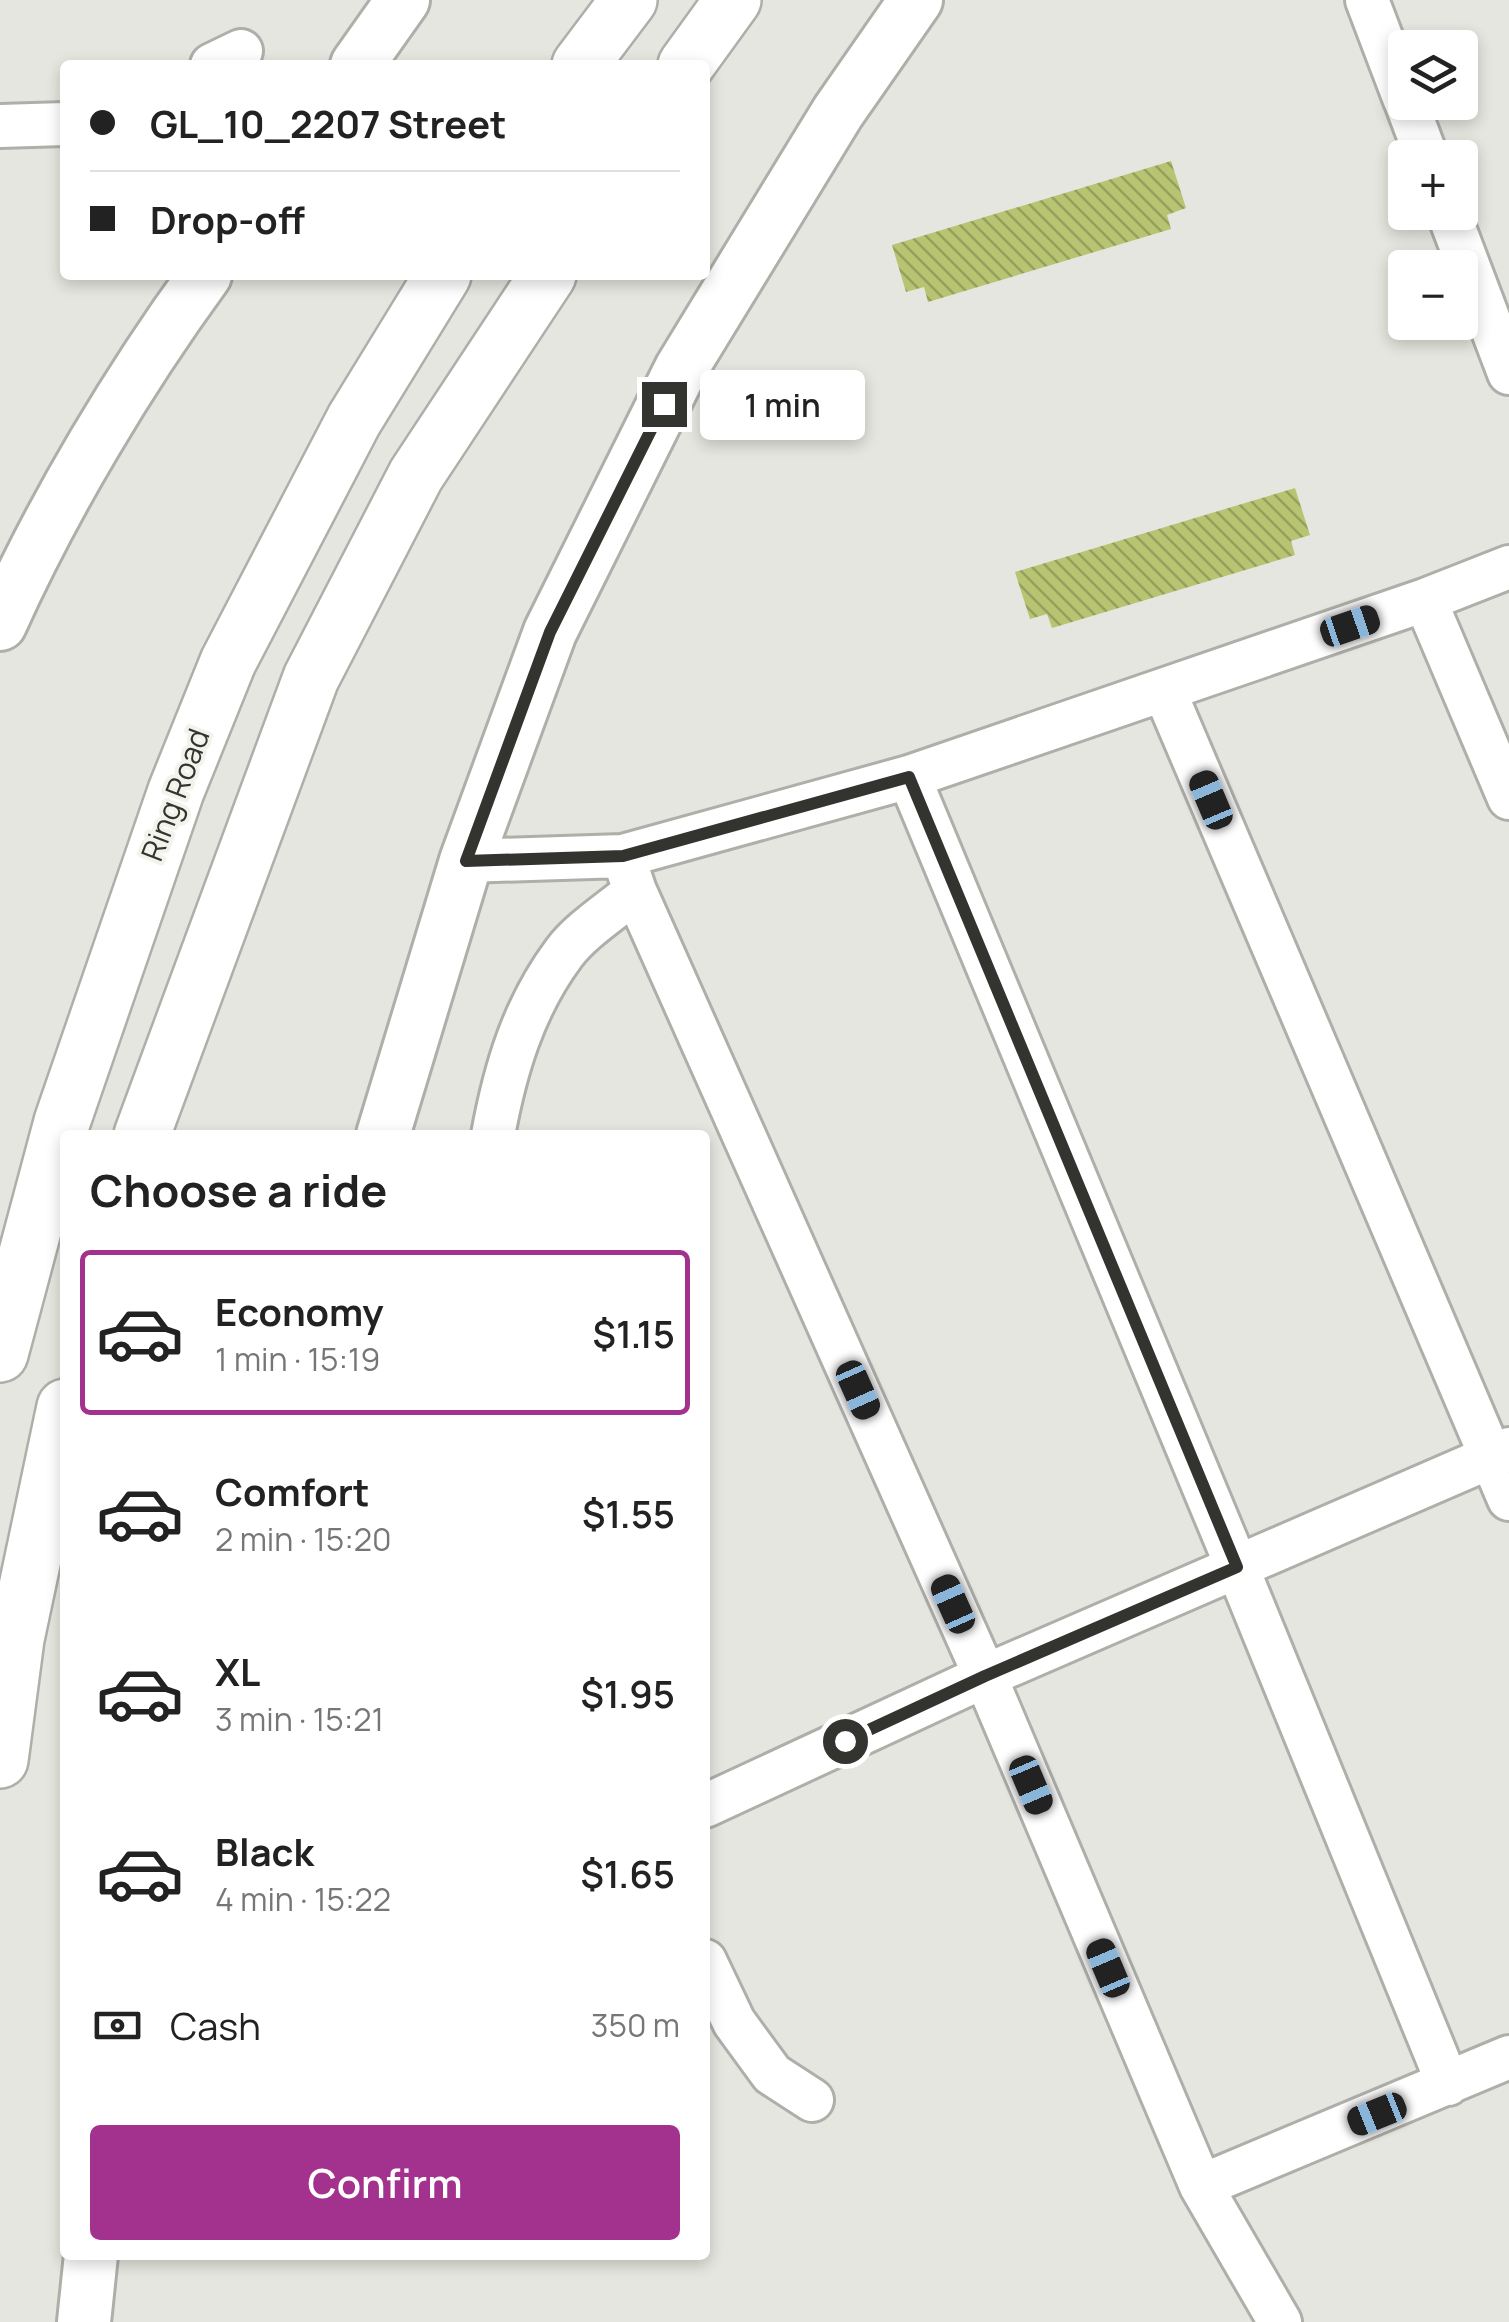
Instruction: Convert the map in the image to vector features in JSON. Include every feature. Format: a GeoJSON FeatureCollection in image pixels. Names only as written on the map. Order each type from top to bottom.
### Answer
{"type":"FeatureCollection","features":[{"type":"Feature","properties":{"kind":"highway"},"geometry":{"type":"LineString","coordinates":[[584,60],[629,0]]}},
{"type":"Feature","properties":{"kind":"highway"},"geometry":{"type":"LineString","coordinates":[[690,60],[732,0]]}},
{"type":"Feature","properties":{"kind":"highway","name":"Ring Road"},"geometry":{"type":"LineString","coordinates":[[0,1354],[62,1122],[170,809],[221,680],[354,420],[440,280]]}},
{"type":"Feature","properties":{"kind":"highway"},"geometry":{"type":"LineString","coordinates":[[144,1130],[311,678],[416,475],[545,280]]}},
{"type":"Feature","properties":{"kind":"highway"},"geometry":{"type":"LineString","coordinates":[[0,1760],[16,1640],[60,1431]]}},
{"type":"Feature","properties":{"kind":"main road"},"geometry":{"type":"LineString","coordinates":[[361,60],[404,0]]}},
{"type":"Feature","properties":{"kind":"main road"},"geometry":{"type":"LineString","coordinates":[[384,1130],[466,861],[550,632],[681,369],[819,142],[916,0]]}},
{"type":"Feature","properties":{"kind":"main road"},"geometry":{"type":"LineString","coordinates":[[0,624],[18,583],[144,363],[202,280]]}},
{"type":"Feature","properties":{"kind":"main road"},"geometry":{"type":"LineString","coordinates":[[84,2322],[90,2260]]}},
{"type":"Feature","properties":{"kind":"street"},"geometry":{"type":"LineString","coordinates":[[1367,0],[1388,54]]}},
{"type":"Feature","properties":{"kind":"street"},"geometry":{"type":"LineString","coordinates":[[0,126],[60,124]]}},
{"type":"Feature","properties":{"kind":"street"},"geometry":{"type":"LineString","coordinates":[[1455,230],[1509,372]]}},
{"type":"Feature","properties":{"kind":"street"},"geometry":{"type":"LineString","coordinates":[[466,861],[629,874],[1509,568]]}},
{"type":"Feature","properties":{"kind":"street"},"geometry":{"type":"LineString","coordinates":[[1425,600],[1509,798]]}},
{"type":"Feature","properties":{"kind":"street"},"geometry":{"type":"LineString","coordinates":[[1164,690],[1501,1452],[1509,1499]]}},
{"type":"Feature","properties":{"kind":"street"},"geometry":{"type":"LineString","coordinates":[[909,777],[1448,2084]]}},
{"type":"Feature","properties":{"kind":"street"},"geometry":{"type":"LineString","coordinates":[[493,1130],[503,1082],[525,1016],[566,951],[629,874]]}},
{"type":"Feature","properties":{"kind":"street"},"geometry":{"type":"LineString","coordinates":[[629,874],[985,1676],[1200,2186],[1280,2322]]}},
{"type":"Feature","properties":{"kind":"street"},"geometry":{"type":"LineString","coordinates":[[710,1804],[985,1676],[1501,1452]]}},
{"type":"Feature","properties":{"kind":"street"},"geometry":{"type":"LineString","coordinates":[[710,1972],[734,2022],[772,2074],[812,2100]]}},
{"type":"Feature","properties":{"kind":"street"},"geometry":{"type":"LineString","coordinates":[[1200,2186],[1509,2057]]}},
{"type":"Feature","properties":{"kind":"building"},"geometry":{"type":"Polygon","coordinates":[[[1171,161],[1186,208],[1167,215],[1171,229],[928,302],[924,287],[906,292],[892,245],[1171,161]]]}},
{"type":"Feature","properties":{"kind":"building"},"geometry":{"type":"Polygon","coordinates":[[[1295,488],[1310,535],[1291,541],[1295,555],[1052,628],[1047,614],[1030,619],[1015,572],[1295,488]]]}},
{"type":"Feature","properties":{"kind":"route"},"geometry":{"type":"LineString","coordinates":[[664,404],[550,632],[466,861],[623,856],[909,777],[1237,1567],[845,1741]]}}]}
